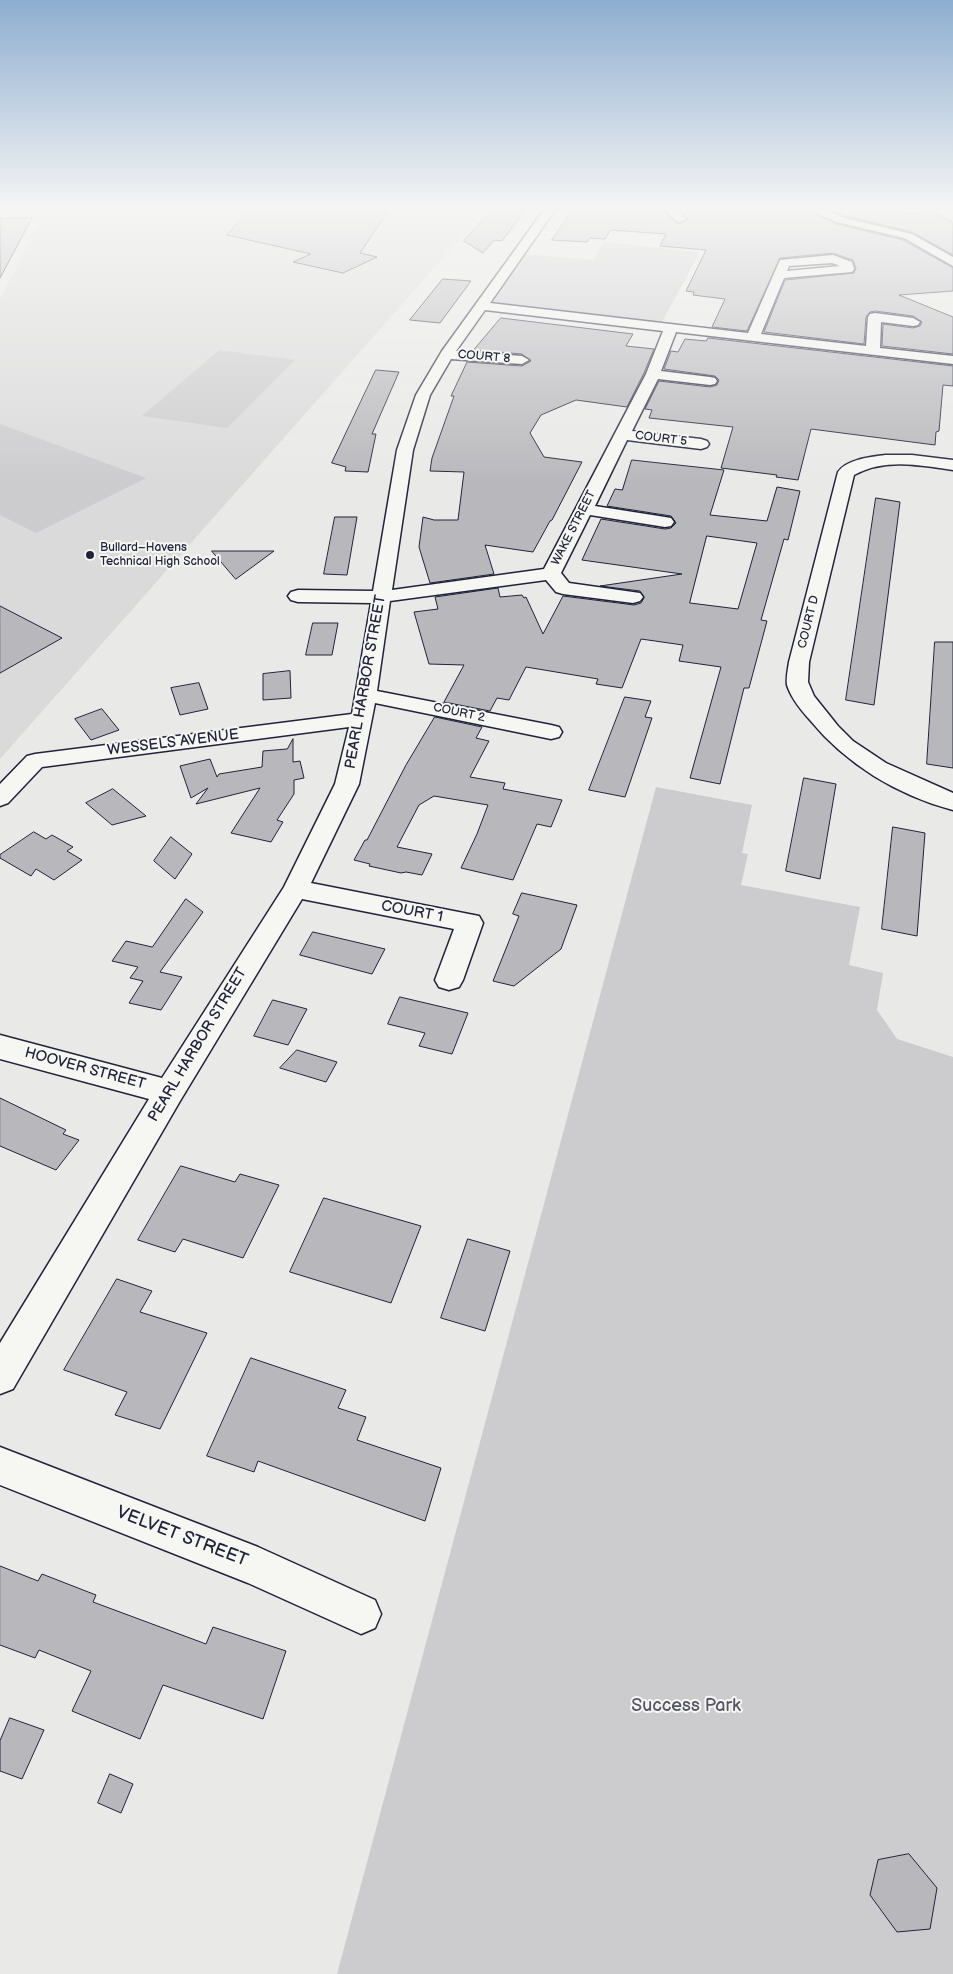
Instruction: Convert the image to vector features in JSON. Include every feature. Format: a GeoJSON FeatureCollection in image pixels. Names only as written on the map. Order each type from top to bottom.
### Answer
{"type":"FeatureCollection","features":[{"type":"Feature","properties":{"kind":"street","name":"PEARL HARBOR STREET"},"geometry":{"type":"LineString","coordinates":[[0,1376],[169,1092],[295,889],[347,784],[362,719],[405,450],[423,396],[447,354],[485,299]]}},
{"type":"Feature","properties":{"kind":"street"},"geometry":{"type":"LineString","coordinates":[[753,336],[769,299]]}},
{"type":"Feature","properties":{"kind":"street"},"geometry":{"type":"LineString","coordinates":[[480,306],[873,349],[953,360]]}},
{"type":"Feature","properties":{"kind":"street"},"geometry":{"type":"LineString","coordinates":[[873,349],[875,317],[913,322]]}},
{"type":"Feature","properties":{"kind":"street","name":"WAKE STREET"},"geometry":{"type":"LineString","coordinates":[[298,596],[381,597],[550,574],[652,374],[671,327]]}},
{"type":"Feature","properties":{"kind":"street","name":"COURT 8"},"geometry":{"type":"LineString","coordinates":[[447,354],[522,360]]}},
{"type":"Feature","properties":{"kind":"street"},"geometry":{"type":"LineString","coordinates":[[652,374],[710,381]]}},
{"type":"Feature","properties":{"kind":"street","name":"COURT 5"},"geometry":{"type":"LineString","coordinates":[[621,434],[701,444]]}},
{"type":"Feature","properties":{"kind":"street","name":"COURT D"},"geometry":{"type":"LineString","coordinates":[[953,465],[903,459],[878,460],[857,466],[846,472],[799,662],[798,684],[808,704],[823,724],[850,751],[874,767],[910,785],[953,802]]}},
{"type":"Feature","properties":{"kind":"street"},"geometry":{"type":"LineString","coordinates":[[584,509],[665,522]]}},
{"type":"Feature","properties":{"kind":"street"},"geometry":{"type":"LineString","coordinates":[[550,574],[563,588],[633,597]]}},
{"type":"Feature","properties":{"kind":"street","name":"COURT 2"},"geometry":{"type":"LineString","coordinates":[[366,695],[551,732]]}},
{"type":"Feature","properties":{"kind":"street","name":"WESSELS AVENUE"},"geometry":{"type":"LineString","coordinates":[[0,798],[35,761],[362,719]]}},
{"type":"Feature","properties":{"kind":"street","name":"COURT 1"},"geometry":{"type":"LineString","coordinates":[[295,889],[470,923],[449,980]]}},
{"type":"Feature","properties":{"kind":"street","name":"HOOVER STREET"},"geometry":{"type":"LineString","coordinates":[[0,1047],[169,1092]]}},
{"type":"Feature","properties":{"kind":"street","name":"VELVET STREET"},"geometry":{"type":"LineString","coordinates":[[0,1466],[258,1567],[361,1614]]}},
{"type":"Feature","properties":{"kind":"shaded area","name":"Bullard–Havens Technical High School"},"geometry":{"type":"Polygon","coordinates":[[[0,299],[407,299],[0,759],[0,299]]]}},
{"type":"Feature","properties":{"kind":"green space"},"geometry":{"type":"Polygon","coordinates":[[[491,299],[674,299],[662,322],[499,305],[490,301],[491,299]]]}},
{"type":"Feature","properties":{"kind":"green space"},"geometry":{"type":"Polygon","coordinates":[[[219,350],[295,360],[227,428],[142,416],[219,350]]]}},
{"type":"Feature","properties":{"kind":"green space"},"geometry":{"type":"Polygon","coordinates":[[[0,424],[146,478],[36,533],[0,515],[0,424]]]}},
{"type":"Feature","properties":{"kind":"green space","name":"Success Park"},"geometry":{"type":"Polygon","coordinates":[[[656,787],[752,805],[742,853],[748,854],[741,885],[860,907],[849,965],[883,973],[877,1010],[897,1039],[953,1057],[953,1974],[337,1974],[656,787]]]}},
{"type":"Feature","properties":{"kind":"building"},"geometry":{"type":"Polygon","coordinates":[[[427,299],[458,299],[440,323],[410,320],[427,299]]]}},
{"type":"Feature","properties":{"kind":"building"},"geometry":{"type":"Polygon","coordinates":[[[725,299],[761,299],[747,331],[712,327],[725,299]]]}},
{"type":"Feature","properties":{"kind":"building"},"geometry":{"type":"Polygon","coordinates":[[[777,299],[909,299],[953,317],[953,354],[882,346],[883,324],[913,328],[920,326],[922,322],[913,316],[875,311],[870,312],[866,317],[864,344],[764,332],[777,299]]]}},
{"type":"Feature","properties":{"kind":"building"},"geometry":{"type":"Polygon","coordinates":[[[501,318],[633,334],[626,346],[654,349],[627,407],[576,400],[541,415],[530,433],[544,457],[582,462],[533,552],[485,545],[494,574],[430,583],[419,547],[423,517],[434,520],[458,520],[464,472],[430,471],[432,458],[454,396],[451,396],[467,362],[522,366],[531,361],[522,354],[474,350],[501,318]]]}},
{"type":"Feature","properties":{"kind":"building"},"geometry":{"type":"Polygon","coordinates":[[[708,338],[953,366],[953,386],[943,385],[939,431],[936,432],[935,445],[811,429],[798,480],[776,477],[777,475],[721,468],[733,427],[649,418],[652,410],[645,409],[659,381],[710,387],[717,385],[719,380],[715,376],[664,369],[671,351],[678,352],[685,339],[706,341],[708,338]]]}},
{"type":"Feature","properties":{"kind":"building"},"geometry":{"type":"Polygon","coordinates":[[[376,370],[399,372],[372,434],[376,434],[368,472],[345,471],[346,467],[332,463],[376,370]]]}},
{"type":"Feature","properties":{"kind":"building"},"geometry":{"type":"Polygon","coordinates":[[[632,460],[724,470],[710,515],[767,521],[777,487],[800,491],[788,540],[784,539],[761,620],[767,621],[749,688],[744,688],[720,784],[690,778],[721,667],[679,661],[683,645],[641,639],[622,688],[596,684],[598,679],[526,667],[509,700],[497,698],[490,711],[444,702],[464,665],[429,664],[414,612],[438,609],[435,597],[498,588],[500,597],[522,595],[524,598],[526,597],[543,634],[563,596],[634,605],[641,603],[644,598],[640,591],[600,586],[682,574],[582,560],[601,519],[665,529],[671,528],[676,523],[671,516],[607,506],[615,489],[622,490],[632,460]],[[707,536],[690,603],[738,609],[757,543],[707,536]]]}},
{"type":"Feature","properties":{"kind":"building"},"geometry":{"type":"Polygon","coordinates":[[[876,498],[900,502],[874,705],[846,700],[876,498]]]}},
{"type":"Feature","properties":{"kind":"building"},"geometry":{"type":"Polygon","coordinates":[[[335,517],[357,517],[347,575],[324,574],[335,517]]]}},
{"type":"Feature","properties":{"kind":"building"},"geometry":{"type":"Polygon","coordinates":[[[212,551],[274,551],[236,579],[212,551]]]}},
{"type":"Feature","properties":{"kind":"building"},"geometry":{"type":"Polygon","coordinates":[[[0,606],[62,638],[0,673],[0,606]]]}},
{"type":"Feature","properties":{"kind":"building"},"geometry":{"type":"Polygon","coordinates":[[[313,623],[338,623],[332,655],[306,655],[313,623]]]}},
{"type":"Feature","properties":{"kind":"building"},"geometry":{"type":"Polygon","coordinates":[[[935,642],[953,642],[953,768],[927,764],[935,642]]]}},
{"type":"Feature","properties":{"kind":"building"},"geometry":{"type":"Polygon","coordinates":[[[290,671],[291,698],[263,700],[263,674],[290,671]]]}},
{"type":"Feature","properties":{"kind":"building"},"geometry":{"type":"Polygon","coordinates":[[[199,683],[208,709],[180,715],[171,688],[199,683]]]}},
{"type":"Feature","properties":{"kind":"building"},"geometry":{"type":"Polygon","coordinates":[[[625,697],[651,701],[645,717],[652,718],[625,797],[589,790],[625,697]]]}},
{"type":"Feature","properties":{"kind":"building"},"geometry":{"type":"Polygon","coordinates":[[[102,709],[119,730],[91,740],[75,719],[102,709]]]}},
{"type":"Feature","properties":{"kind":"building"},"geometry":{"type":"Polygon","coordinates":[[[435,717],[482,727],[476,738],[489,741],[470,777],[505,783],[503,789],[562,800],[551,827],[537,824],[513,880],[461,868],[488,805],[434,796],[419,805],[397,847],[432,854],[422,875],[401,873],[369,866],[370,864],[354,860],[365,840],[367,840],[406,765],[435,717]]]}},
{"type":"Feature","properties":{"kind":"building"},"geometry":{"type":"Polygon","coordinates":[[[293,739],[293,762],[300,761],[304,778],[294,780],[294,794],[277,820],[283,822],[271,842],[231,833],[260,788],[196,804],[208,788],[191,798],[180,766],[210,759],[217,777],[219,774],[262,767],[263,751],[287,749],[293,739]]]}},
{"type":"Feature","properties":{"kind":"building"},"geometry":{"type":"Polygon","coordinates":[[[804,778],[836,784],[820,879],[786,871],[804,778]]]}},
{"type":"Feature","properties":{"kind":"building"},"geometry":{"type":"Polygon","coordinates":[[[113,789],[146,816],[112,825],[86,803],[113,789]]]}},
{"type":"Feature","properties":{"kind":"building"},"geometry":{"type":"Polygon","coordinates":[[[893,827],[925,833],[917,936],[882,929],[893,827]]]}},
{"type":"Feature","properties":{"kind":"building"},"geometry":{"type":"Polygon","coordinates":[[[34,832],[46,839],[52,835],[73,847],[67,851],[82,860],[54,880],[36,869],[31,876],[0,858],[0,855],[34,832]]]}},
{"type":"Feature","properties":{"kind":"building"},"geometry":{"type":"Polygon","coordinates":[[[171,837],[192,854],[175,879],[154,861],[171,837]]]}},
{"type":"Feature","properties":{"kind":"building"},"geometry":{"type":"Polygon","coordinates":[[[522,893],[577,905],[561,949],[514,986],[493,981],[519,916],[513,914],[522,893]]]}},
{"type":"Feature","properties":{"kind":"building"},"geometry":{"type":"Polygon","coordinates":[[[186,899],[203,912],[160,972],[182,977],[161,1010],[129,1003],[143,981],[130,978],[138,967],[112,961],[126,941],[152,947],[186,899]]]}},
{"type":"Feature","properties":{"kind":"building"},"geometry":{"type":"Polygon","coordinates":[[[313,932],[385,949],[372,974],[300,955],[313,932]]]}},
{"type":"Feature","properties":{"kind":"building"},"geometry":{"type":"Polygon","coordinates":[[[400,997],[468,1013],[452,1054],[419,1046],[425,1033],[388,1024],[400,997]]]}},
{"type":"Feature","properties":{"kind":"building"},"geometry":{"type":"Polygon","coordinates":[[[273,1000],[307,1009],[288,1045],[254,1036],[273,1000]]]}},
{"type":"Feature","properties":{"kind":"building"},"geometry":{"type":"Polygon","coordinates":[[[297,1050],[337,1062],[326,1082],[280,1068],[297,1050]]]}},
{"type":"Feature","properties":{"kind":"building"},"geometry":{"type":"Polygon","coordinates":[[[0,1098],[66,1130],[63,1134],[79,1140],[56,1170],[0,1146],[0,1098]]]}},
{"type":"Feature","properties":{"kind":"building"},"geometry":{"type":"Polygon","coordinates":[[[181,1166],[235,1182],[240,1174],[279,1185],[243,1258],[183,1239],[175,1252],[138,1240],[181,1166]]]}},
{"type":"Feature","properties":{"kind":"building"},"geometry":{"type":"Polygon","coordinates":[[[324,1198],[421,1226],[391,1303],[290,1272],[324,1198]]]}},
{"type":"Feature","properties":{"kind":"building"},"geometry":{"type":"Polygon","coordinates":[[[468,1239],[510,1251],[485,1331],[441,1318],[468,1239]]]}},
{"type":"Feature","properties":{"kind":"building"},"geometry":{"type":"Polygon","coordinates":[[[117,1279],[152,1291],[140,1312],[207,1333],[160,1429],[115,1415],[127,1392],[64,1370],[117,1279]]]}},
{"type":"Feature","properties":{"kind":"building"},"geometry":{"type":"Polygon","coordinates":[[[251,1358],[346,1390],[338,1408],[366,1417],[357,1440],[441,1468],[425,1521],[258,1461],[254,1472],[207,1456],[251,1358]]]}},
{"type":"Feature","properties":{"kind":"building"},"geometry":{"type":"Polygon","coordinates":[[[0,1566],[38,1581],[42,1574],[96,1595],[93,1602],[206,1644],[213,1627],[286,1651],[263,1719],[163,1685],[140,1739],[72,1711],[91,1671],[39,1650],[35,1658],[0,1645],[0,1566]]]}},
{"type":"Feature","properties":{"kind":"building"},"geometry":{"type":"Polygon","coordinates":[[[10,1718],[44,1730],[22,1779],[0,1771],[0,1741],[10,1718]]]}},
{"type":"Feature","properties":{"kind":"building"},"geometry":{"type":"Polygon","coordinates":[[[110,1774],[133,1784],[121,1813],[98,1803],[110,1774]]]}},
{"type":"Feature","properties":{"kind":"building"},"geometry":{"type":"Polygon","coordinates":[[[909,1854],[937,1888],[930,1929],[897,1932],[870,1895],[878,1860],[909,1854]]]}},
{"type":"Feature","properties":{"kind":"place","name":"Bullard–Havens Technical High School"},"geometry":{"type":"Point","coordinates":[90,555]}}]}
